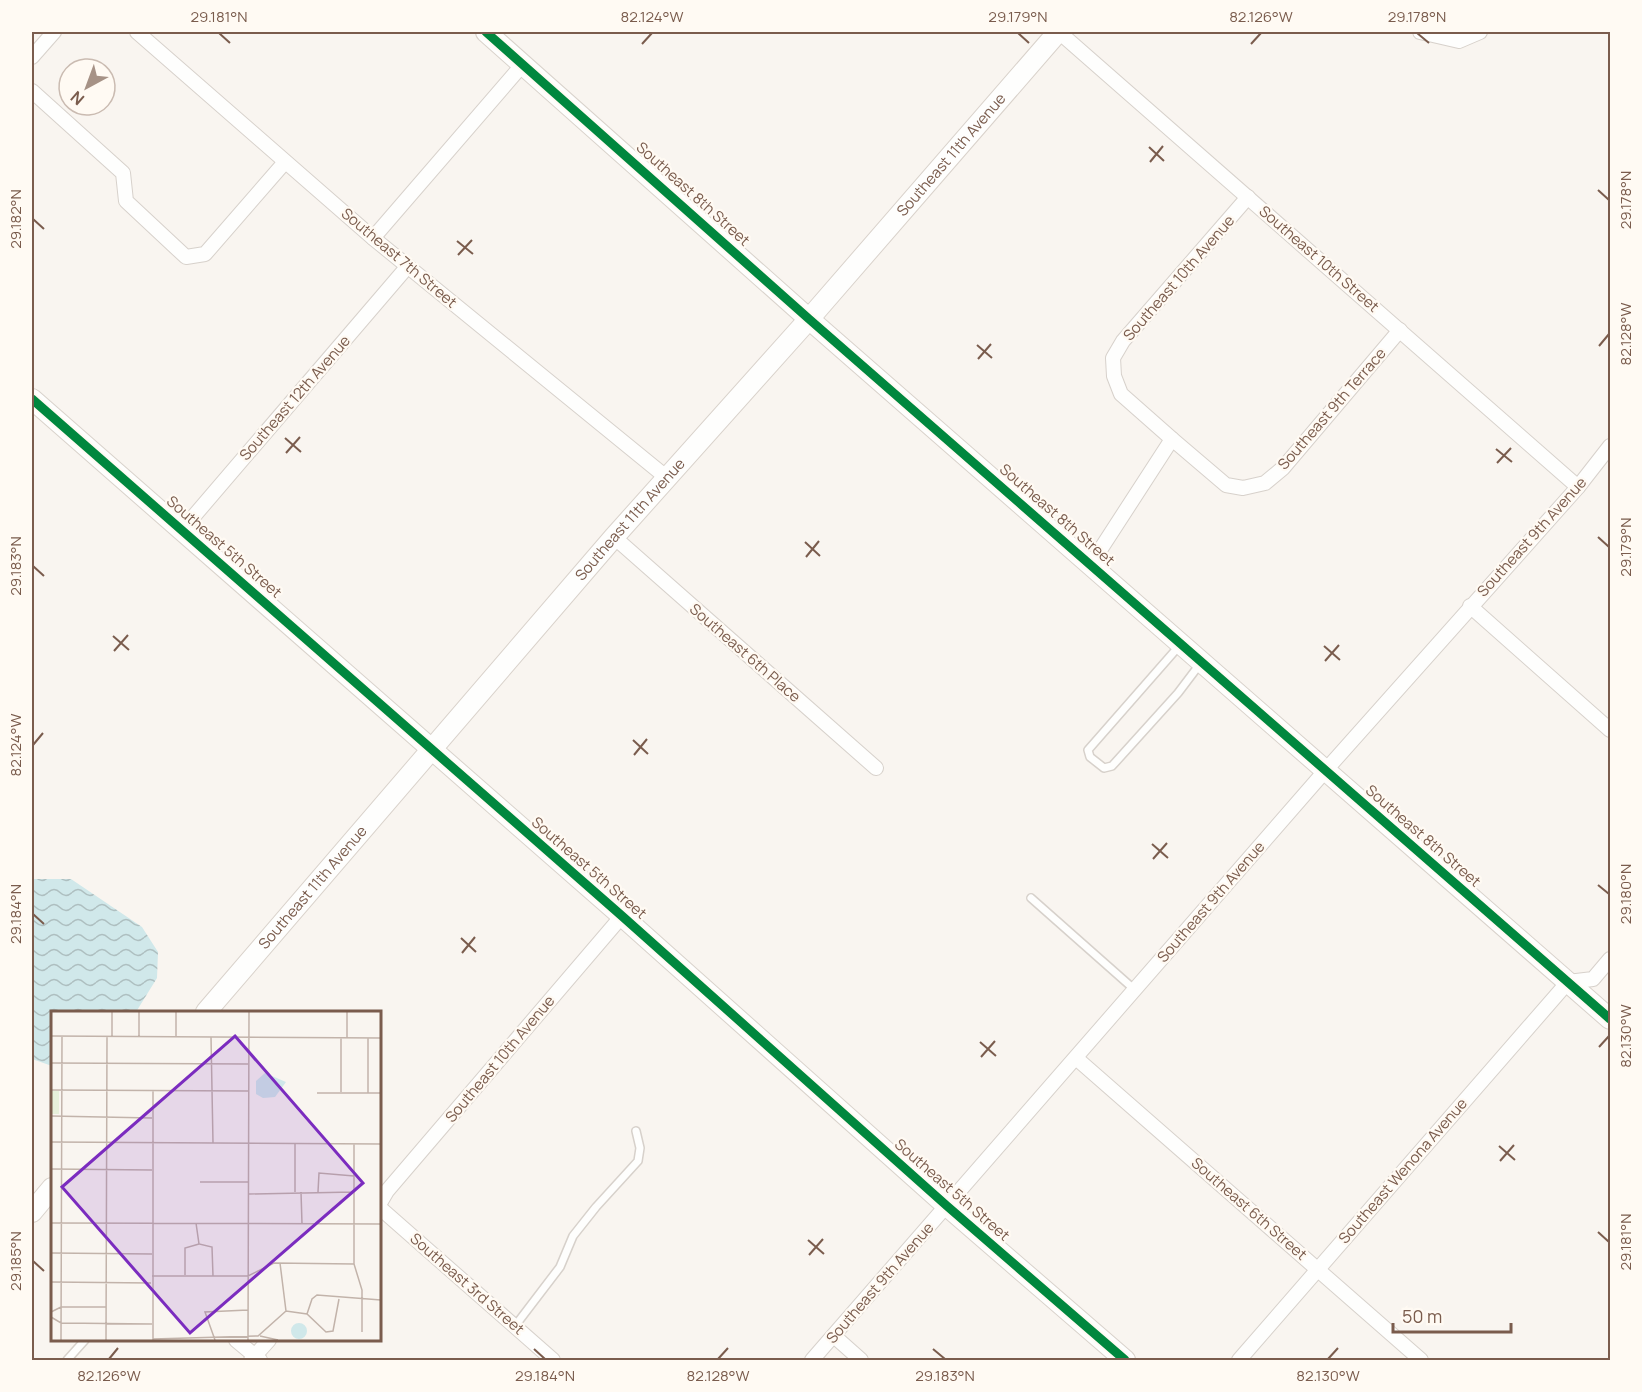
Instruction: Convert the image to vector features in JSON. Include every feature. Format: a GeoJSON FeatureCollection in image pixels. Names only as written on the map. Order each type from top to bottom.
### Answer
{"type":"FeatureCollection","features":[{"type":"Feature","properties":{"kind":"street"},"geometry":{"type":"LineString","coordinates":[[32,57],[54,32]]}},
{"type":"Feature","properties":{"kind":"street","name":"Southeast 7th Street"},"geometry":{"type":"LineString","coordinates":[[137,32],[373,238],[666,477]]}},
{"type":"Feature","properties":{"kind":"street","name":"Southeast 8th Street"},"geometry":{"type":"LineString","coordinates":[[486,32],[524,63],[809,319],[1611,1019]]}},
{"type":"Feature","properties":{"kind":"street","name":"Southeast 10th Street"},"geometry":{"type":"LineString","coordinates":[[1058,32],[1578,487]]}},
{"type":"Feature","properties":{"kind":"street","name":"Southeast 11th Avenue"},"geometry":{"type":"LineString","coordinates":[[207,1011],[666,477],[809,319],[1058,32]]}},
{"type":"Feature","properties":{"kind":"street"},"geometry":{"type":"LineString","coordinates":[[1420,32],[1459,41],[1480,32]]}},
{"type":"Feature","properties":{"kind":"street"},"geometry":{"type":"LineString","coordinates":[[373,238],[524,63]]}},
{"type":"Feature","properties":{"kind":"street"},"geometry":{"type":"LineString","coordinates":[[32,91],[123,173],[126,201],[186,257],[205,254],[285,162]]}},
{"type":"Feature","properties":{"kind":"street","name":"Southeast 10th Avenue"},"geometry":{"type":"LineString","coordinates":[[1172,439],[1121,394],[1114,376],[1113,358],[1123,341],[1248,197]]}},
{"type":"Feature","properties":{"kind":"street","name":"Southeast 12th Avenue"},"geometry":{"type":"LineString","coordinates":[[182,530],[408,266]]}},
{"type":"Feature","properties":{"kind":"street","name":"Southeast 9th Terrace"},"geometry":{"type":"LineString","coordinates":[[1172,439],[1226,485],[1243,488],[1264,483],[1283,468],[1400,330]]}},
{"type":"Feature","properties":{"kind":"street","name":"Southeast 5th Street"},"geometry":{"type":"LineString","coordinates":[[32,399],[622,916],[947,1206],[1125,1360]]}},
{"type":"Feature","properties":{"kind":"street"},"geometry":{"type":"LineString","coordinates":[[1091,564],[1172,439]]}},
{"type":"Feature","properties":{"kind":"street","name":"Southeast 9th Avenue"},"geometry":{"type":"LineString","coordinates":[[812,1360],[1325,771],[1578,487],[1610,447]]}},
{"type":"Feature","properties":{"kind":"street","name":"Southeast 6th Place"},"geometry":{"type":"LineString","coordinates":[[614,537],[876,768]]}},
{"type":"Feature","properties":{"kind":"street"},"geometry":{"type":"LineString","coordinates":[[1470,606],[1611,730]]}},
{"type":"Feature","properties":{"kind":"street","name":"Southeast 10th Avenue"},"geometry":{"type":"LineString","coordinates":[[381,1201],[387,1191],[622,916]]}},
{"type":"Feature","properties":{"kind":"street"},"geometry":{"type":"LineString","coordinates":[[1568,982],[1593,980],[1611,959]]}},
{"type":"Feature","properties":{"kind":"street","name":"Southeast Wenona Avenue"},"geometry":{"type":"LineString","coordinates":[[1239,1360],[1568,982]]}},
{"type":"Feature","properties":{"kind":"street","name":"Southeast 6th Street"},"geometry":{"type":"LineString","coordinates":[[1076,1058],[1421,1360]]}},
{"type":"Feature","properties":{"kind":"street"},"geometry":{"type":"LineString","coordinates":[[32,1212],[51,1189]]}},
{"type":"Feature","properties":{"kind":"street","name":"Southeast 3rd Street"},"geometry":{"type":"LineString","coordinates":[[381,1209],[553,1360]]}},
{"type":"Feature","properties":{"kind":"street"},"geometry":{"type":"LineString","coordinates":[[834,1336],[861,1360]]}},
{"type":"Feature","properties":{"kind":"street"},"geometry":{"type":"LineString","coordinates":[[237,1341],[255,1359],[268,1341]]}},
{"type":"Feature","properties":{"kind":"lane"},"geometry":{"type":"LineString","coordinates":[[1181,644],[1088,750],[1090,757],[1104,768],[1112,766],[1178,693],[1202,662]]}},
{"type":"Feature","properties":{"kind":"lane"},"geometry":{"type":"LineString","coordinates":[[1031,898],[1135,990]]}},
{"type":"Feature","properties":{"kind":"lane"},"geometry":{"type":"LineString","coordinates":[[515,1326],[560,1267],[573,1236],[638,1161],[640,1148],[636,1131]]}},
{"type":"Feature","properties":{"kind":"lane"},"geometry":{"type":"LineString","coordinates":[[67,1360],[84,1341]]}},
{"type":"Feature","properties":{"kind":"water"},"geometry":{"type":"Polygon","coordinates":[[[32,879],[71,879],[142,927],[158,952],[157,978],[137,1011],[51,1011],[51,1066],[32,1059],[32,879]]]}},
{"type":"Feature","properties":{"kind":"cycle path"},"geometry":{"type":"LineString","coordinates":[[486,32],[809,319],[1610,1019]]}},
{"type":"Feature","properties":{"kind":"cycle path"},"geometry":{"type":"LineString","coordinates":[[32,399],[622,916],[947,1206],[1125,1360]]}}]}
